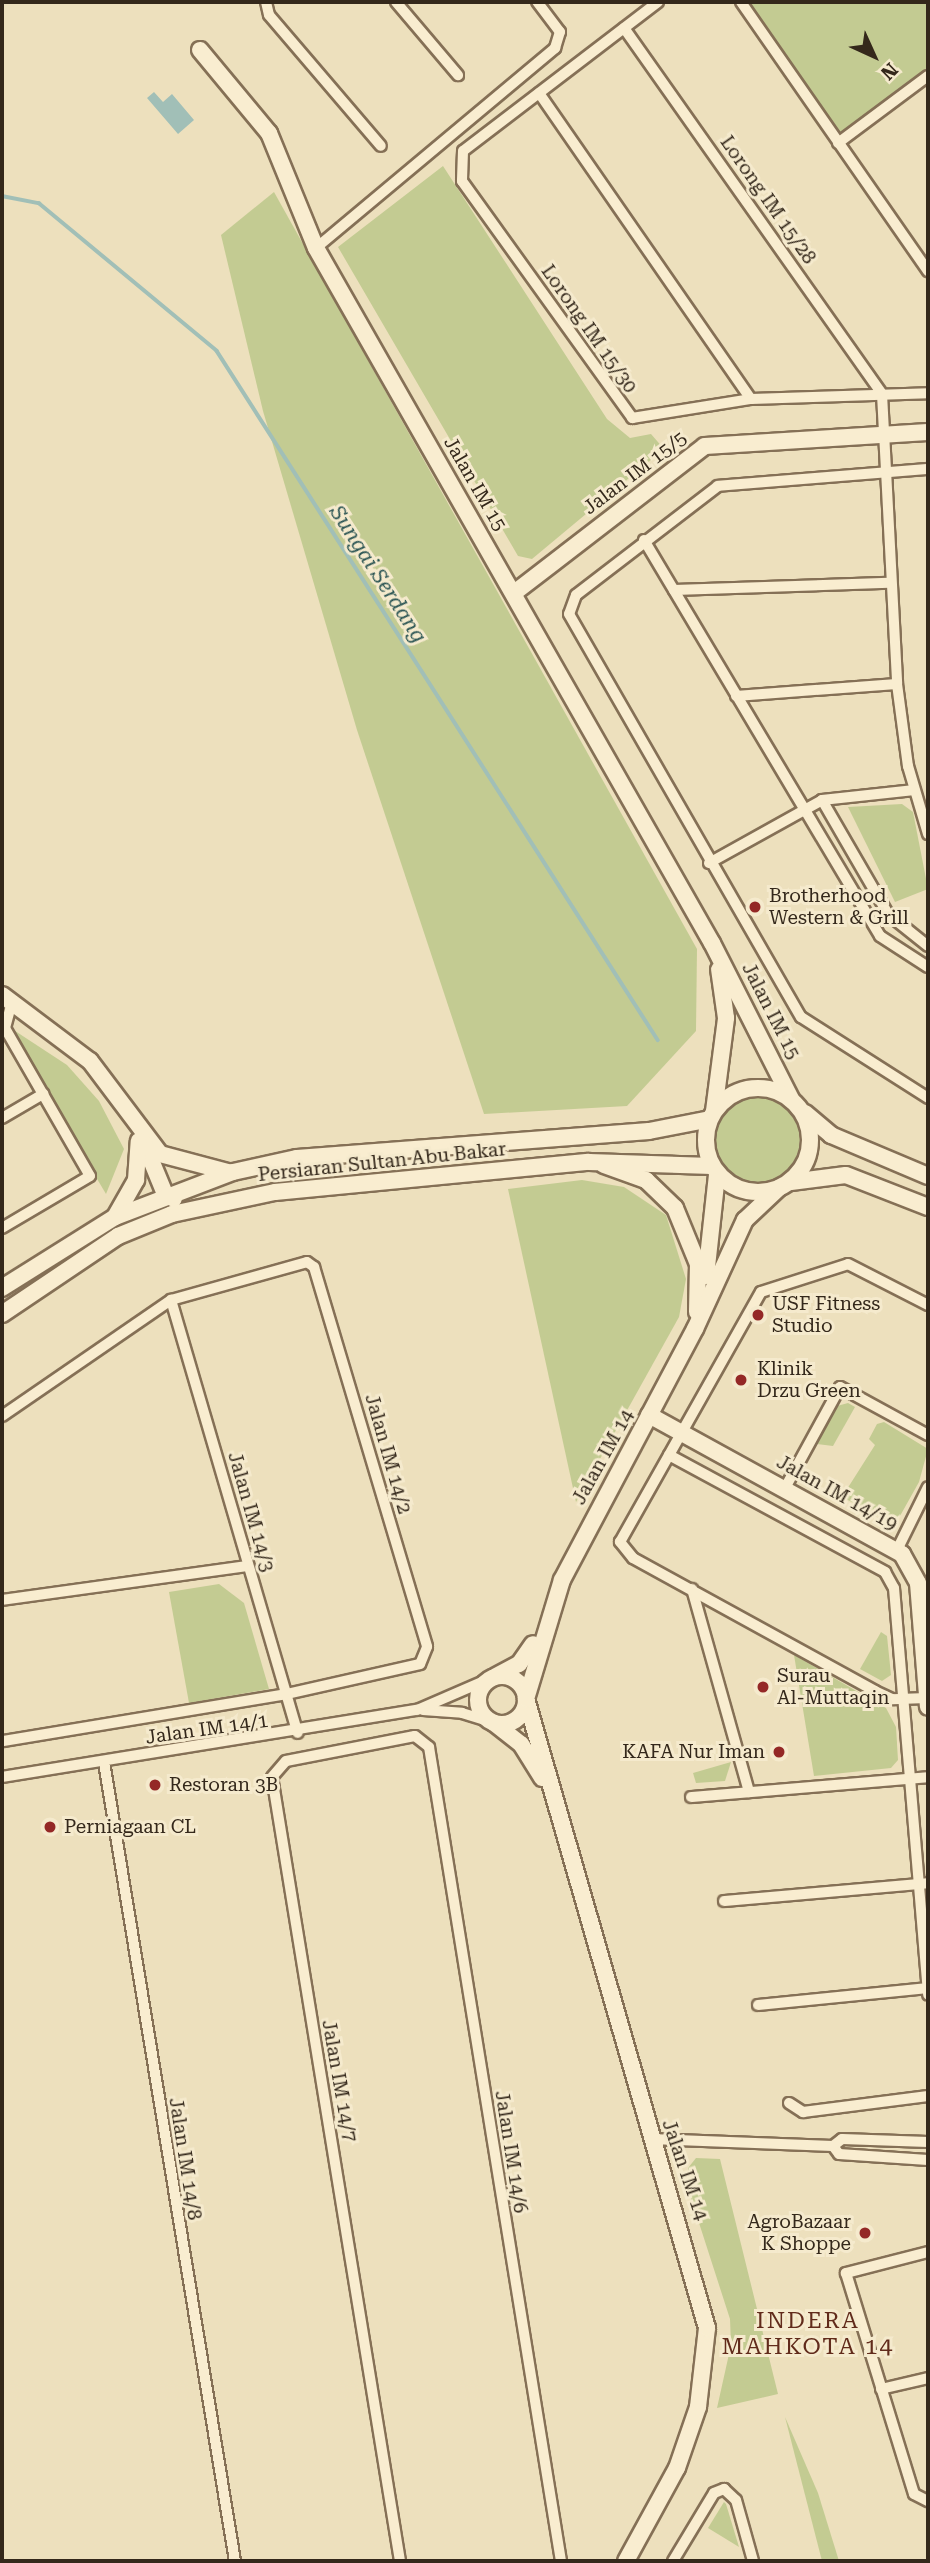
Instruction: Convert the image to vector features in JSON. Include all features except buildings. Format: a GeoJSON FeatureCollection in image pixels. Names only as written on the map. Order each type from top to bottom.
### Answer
{"type":"FeatureCollection","features":[{"type":"Feature","properties":{"kind":"street"},"geometry":{"type":"LineString","coordinates":[[266,2],[269,15],[381,146]]}},
{"type":"Feature","properties":{"kind":"street"},"geometry":{"type":"LineString","coordinates":[[396,2],[458,75]]}},
{"type":"Feature","properties":{"kind":"street"},"geometry":{"type":"LineString","coordinates":[[316,248],[555,47],[560,32],[537,2]]}},
{"type":"Feature","properties":{"kind":"street"},"geometry":{"type":"LineString","coordinates":[[658,2],[539,93],[751,399]]}},
{"type":"Feature","properties":{"kind":"street"},"geometry":{"type":"LineString","coordinates":[[741,2],[928,271]]}},
{"type":"Feature","properties":{"kind":"street","name":"Lorong IM 15/28"},"geometry":{"type":"LineString","coordinates":[[624,28],[882,394]]}},
{"type":"Feature","properties":{"kind":"street","name":"Jalan IM 15"},"geometry":{"type":"LineString","coordinates":[[200,50],[269,133],[316,248],[712,943],[795,1103]]}},
{"type":"Feature","properties":{"kind":"street"},"geometry":{"type":"LineString","coordinates":[[838,143],[926,82]]}},
{"type":"Feature","properties":{"kind":"street","name":"Lorong IM 15/30"},"geometry":{"type":"LineString","coordinates":[[539,93],[463,151],[462,181],[626,413],[639,420],[751,399],[928,393]]}},
{"type":"Feature","properties":{"kind":"street"},"geometry":{"type":"LineString","coordinates":[[882,394],[889,583],[897,684],[914,790],[928,834]]}},
{"type":"Feature","properties":{"kind":"street","name":"Jalan IM 15/5"},"geometry":{"type":"LineString","coordinates":[[514,593],[698,449],[928,432]]}},
{"type":"Feature","properties":{"kind":"street"},"geometry":{"type":"LineString","coordinates":[[928,469],[718,486],[644,540],[576,595],[569,614],[709,863],[801,1017],[928,1098]]}},
{"type":"Feature","properties":{"kind":"street"},"geometry":{"type":"LineString","coordinates":[[644,540],[880,936],[928,967]]}},
{"type":"Feature","properties":{"kind":"street"},"geometry":{"type":"LineString","coordinates":[[674,590],[889,583]]}},
{"type":"Feature","properties":{"kind":"street"},"geometry":{"type":"LineString","coordinates":[[736,696],[897,684]]}},
{"type":"Feature","properties":{"kind":"street"},"geometry":{"type":"LineString","coordinates":[[709,863],[822,800],[914,790]]}},
{"type":"Feature","properties":{"kind":"street"},"geometry":{"type":"LineString","coordinates":[[822,800],[888,914],[928,946]]}},
{"type":"Feature","properties":{"kind":"street","name":"Jalan IM 15"},"geometry":{"type":"LineString","coordinates":[[712,943],[726,1018],[712,1115]]}},
{"type":"Feature","properties":{"kind":"street"},"geometry":{"type":"LineString","coordinates":[[2,1228],[90,1176],[5,1028],[7,998]]}},
{"type":"Feature","properties":{"kind":"street"},"geometry":{"type":"LineString","coordinates":[[7,998],[90,1061],[138,1128],[170,1159],[233,1172]]}},
{"type":"Feature","properties":{"kind":"street"},"geometry":{"type":"LineString","coordinates":[[928,1176],[831,1135],[795,1103],[755,1088],[737,1092],[712,1115],[706,1148],[715,1170],[741,1190],[846,1175],[928,1207]]}},
{"type":"Feature","properties":{"kind":"street"},"geometry":{"type":"LineString","coordinates":[[2,1118],[43,1094]]}},
{"type":"Feature","properties":{"kind":"street"},"geometry":{"type":"LineString","coordinates":[[783,1185],[805,1162],[810,1144],[795,1103]]}},
{"type":"Feature","properties":{"kind":"street","name":"Persiaran Sultan Abu Bakar"},"geometry":{"type":"LineString","coordinates":[[2,1288],[115,1217],[165,1194],[233,1172],[297,1158],[649,1131],[712,1115]]}},
{"type":"Feature","properties":{"kind":"street"},"geometry":{"type":"LineString","coordinates":[[138,1128],[165,1194],[181,1202],[221,1203]]}},
{"type":"Feature","properties":{"kind":"street"},"geometry":{"type":"LineString","coordinates":[[115,1217],[136,1180],[138,1128]]}},
{"type":"Feature","properties":{"kind":"street"},"geometry":{"type":"LineString","coordinates":[[589,1161],[646,1180],[675,1208],[698,1264],[695,1329]]}},
{"type":"Feature","properties":{"kind":"street","name":"Persiaran Sultan Abu Bakar"},"geometry":{"type":"LineString","coordinates":[[2,1314],[118,1236],[221,1203],[303,1189],[589,1161],[715,1170]]}},
{"type":"Feature","properties":{"kind":"street","name":"Jalan IM 14"},"geometry":{"type":"LineString","coordinates":[[703,1310],[715,1170]]}},
{"type":"Feature","properties":{"kind":"street","name":"Jalan IM 14"},"geometry":{"type":"LineString","coordinates":[[489,1678],[519,1664],[544,1627],[649,1415],[695,1329],[745,1220],[783,1185]]}},
{"type":"Feature","properties":{"kind":"street","name":"Jalan IM 14/2"},"geometry":{"type":"LineString","coordinates":[[171,1300],[297,1261],[314,1267],[427,1647],[420,1664],[287,1694]]}},
{"type":"Feature","properties":{"kind":"street"},"geometry":{"type":"LineString","coordinates":[[928,1305],[848,1264],[768,1288],[754,1300],[682,1433],[621,1537],[622,1548],[633,1558],[875,1691],[928,1703]]}},
{"type":"Feature","properties":{"kind":"street"},"geometry":{"type":"LineString","coordinates":[[2,1416],[171,1300]]}},
{"type":"Feature","properties":{"kind":"street","name":"Jalan IM 14/3"},"geometry":{"type":"LineString","coordinates":[[171,1300],[298,1733]]}},
{"type":"Feature","properties":{"kind":"street"},"geometry":{"type":"LineString","coordinates":[[785,1488],[840,1387],[928,1435]]}},
{"type":"Feature","properties":{"kind":"street","name":"Jalan IM 14/19"},"geometry":{"type":"LineString","coordinates":[[649,1415],[897,1550],[924,1594],[928,1703]]}},
{"type":"Feature","properties":{"kind":"street"},"geometry":{"type":"LineString","coordinates":[[669,1455],[884,1572],[898,1608],[910,1779],[923,1883],[928,1995]]}},
{"type":"Feature","properties":{"kind":"street"},"geometry":{"type":"LineString","coordinates":[[897,1550],[928,1487]]}},
{"type":"Feature","properties":{"kind":"street"},"geometry":{"type":"LineString","coordinates":[[2,1600],[248,1566]]}},
{"type":"Feature","properties":{"kind":"street"},"geometry":{"type":"LineString","coordinates":[[692,1589],[749,1792]]}},
{"type":"Feature","properties":{"kind":"street","name":"Jalan IM 14"},"geometry":{"type":"LineString","coordinates":[[526,1699],[544,1627]]}},
{"type":"Feature","properties":{"kind":"street"},"geometry":{"type":"LineString","coordinates":[[489,1678],[477,1699],[481,1714],[526,1749],[547,1786]]}},
{"type":"Feature","properties":{"kind":"street"},"geometry":{"type":"LineString","coordinates":[[417,1710],[489,1678],[514,1678],[526,1699],[547,1786]]}},
{"type":"Feature","properties":{"kind":"street","name":"Jalan IM 14/1"},"geometry":{"type":"LineString","coordinates":[[2,1741],[287,1694]]}},
{"type":"Feature","properties":{"kind":"street"},"geometry":{"type":"LineString","coordinates":[[417,1710],[462,1713],[494,1723],[517,1720],[526,1699]]}},
{"type":"Feature","properties":{"kind":"street","name":"Jalan IM 14/1"},"geometry":{"type":"LineString","coordinates":[[2,1777],[298,1733],[417,1710]]}},
{"type":"Feature","properties":{"kind":"street","name":"Jalan IM 14/7"},"geometry":{"type":"LineString","coordinates":[[400,2561],[272,1777],[286,1761],[349,1747],[415,1736],[429,1747]]}},
{"type":"Feature","properties":{"kind":"street","name":"Jalan IM 14/6"},"geometry":{"type":"LineString","coordinates":[[429,1747],[561,2561]]}},
{"type":"Feature","properties":{"kind":"street","name":"Jalan IM 14/8"},"geometry":{"type":"LineString","coordinates":[[104,1762],[235,2561]]}},
{"type":"Feature","properties":{"kind":"street"},"geometry":{"type":"LineString","coordinates":[[691,1797],[928,1777]]}},
{"type":"Feature","properties":{"kind":"street","name":"Jalan IM 14"},"geometry":{"type":"LineString","coordinates":[[547,1786],[700,2290],[706,2364],[677,2468],[626,2561]]}},
{"type":"Feature","properties":{"kind":"street"},"geometry":{"type":"LineString","coordinates":[[724,1901],[923,1883]]}},
{"type":"Feature","properties":{"kind":"street"},"geometry":{"type":"LineString","coordinates":[[758,2005],[928,1988]]}},
{"type":"Feature","properties":{"kind":"street"},"geometry":{"type":"LineString","coordinates":[[789,2103],[803,2112],[928,2096]]}},
{"type":"Feature","properties":{"kind":"street"},"geometry":{"type":"LineString","coordinates":[[652,2139],[833,2146],[842,2138],[928,2142]]}},
{"type":"Feature","properties":{"kind":"street"},"geometry":{"type":"LineString","coordinates":[[833,2146],[839,2154],[928,2160]]}},
{"type":"Feature","properties":{"kind":"street"},"geometry":{"type":"LineString","coordinates":[[928,2252],[846,2273],[914,2494],[928,2501]]}},
{"type":"Feature","properties":{"kind":"street"},"geometry":{"type":"LineString","coordinates":[[881,2389],[928,2378]]}},
{"type":"Feature","properties":{"kind":"street"},"geometry":{"type":"LineString","coordinates":[[673,2561],[714,2493],[724,2489],[736,2500],[753,2561]]}},
{"type":"Feature","properties":{"kind":"green space"},"geometry":{"type":"Polygon","coordinates":[[[749,2],[928,2],[928,76],[838,143],[749,2]]]}},
{"type":"Feature","properties":{"kind":"green space"},"geometry":{"type":"Polygon","coordinates":[[[443,166],[607,419],[630,438],[651,434],[664,449],[532,559],[518,556],[338,247],[443,166]]]}},
{"type":"Feature","properties":{"kind":"green space"},"geometry":{"type":"Polygon","coordinates":[[[274,192],[697,949],[696,1031],[627,1106],[484,1114],[357,730],[263,411],[221,235],[274,192]]]}},
{"type":"Feature","properties":{"kind":"green space"},"geometry":{"type":"Polygon","coordinates":[[[902,804],[913,812],[928,889],[895,902],[848,807],[902,804]]]}},
{"type":"Feature","properties":{"kind":"green space"},"geometry":{"type":"Polygon","coordinates":[[[6,1025],[67,1065],[99,1101],[124,1149],[106,1194],[6,1025]]]}},
{"type":"Feature","properties":{"kind":"green space"},"geometry":{"type":"Polygon","coordinates":[[[757,1097],[781,1104],[793,1116],[800,1140],[793,1164],[781,1176],[757,1183],[733,1176],[721,1164],[714,1140],[721,1116],[733,1104],[757,1097]]]}},
{"type":"Feature","properties":{"kind":"green space"},"geometry":{"type":"Polygon","coordinates":[[[582,1180],[624,1187],[666,1215],[686,1279],[679,1317],[576,1502],[508,1189],[582,1180]]]}},
{"type":"Feature","properties":{"kind":"green space"},"geometry":{"type":"Polygon","coordinates":[[[848,1403],[855,1407],[833,1446],[817,1444],[837,1406],[848,1403]]]}},
{"type":"Feature","properties":{"kind":"green space"},"geometry":{"type":"Polygon","coordinates":[[[884,1422],[928,1449],[919,1482],[900,1516],[888,1521],[842,1497],[875,1445],[869,1439],[877,1424],[884,1422]]]}},
{"type":"Feature","properties":{"kind":"green space"},"geometry":{"type":"Polygon","coordinates":[[[219,1584],[244,1603],[269,1689],[189,1703],[169,1592],[219,1584]]]}},
{"type":"Feature","properties":{"kind":"green space"},"geometry":{"type":"Polygon","coordinates":[[[881,1632],[887,1636],[891,1675],[882,1681],[860,1669],[881,1632]]]}},
{"type":"Feature","properties":{"kind":"green space"},"geometry":{"type":"Polygon","coordinates":[[[794,1655],[886,1708],[896,1727],[898,1760],[891,1768],[814,1776],[794,1655]]]}},
{"type":"Feature","properties":{"kind":"green space"},"geometry":{"type":"Polygon","coordinates":[[[731,1762],[725,1781],[696,1783],[693,1773],[731,1762]]]}},
{"type":"Feature","properties":{"kind":"green space"},"geometry":{"type":"Polygon","coordinates":[[[696,2158],[720,2159],[778,2394],[717,2408],[731,2345],[730,2319],[690,2195],[688,2168],[696,2158]]]}},
{"type":"Feature","properties":{"kind":"green space"},"geometry":{"type":"Polygon","coordinates":[[[785,2417],[818,2493],[839,2561],[822,2561],[785,2417]]]}},
{"type":"Feature","properties":{"kind":"green space"},"geometry":{"type":"Polygon","coordinates":[[[724,2502],[726,2504],[739,2547],[708,2528],[724,2502]]]}},
{"type":"Feature","properties":{"kind":"water"},"geometry":{"type":"Polygon","coordinates":[[[154,92],[163,102],[172,94],[194,120],[178,134],[147,98],[154,92]]]}},
{"type":"Feature","properties":{"kind":"waterway","name":"Sungai Serdang"},"geometry":{"type":"LineString","coordinates":[[2,196],[39,203],[217,351],[658,1040]]}},
{"type":"Feature","properties":{"kind":"place","name":"Brotherhood Western & Grill"},"geometry":{"type":"Point","coordinates":[755,907]}},
{"type":"Feature","properties":{"kind":"place","name":"USF Fitness Studio"},"geometry":{"type":"Point","coordinates":[758,1315]}},
{"type":"Feature","properties":{"kind":"place","name":"Klinik Drzu Green"},"geometry":{"type":"Point","coordinates":[741,1380]}},
{"type":"Feature","properties":{"kind":"place","name":"Surau Al-Muttaqin"},"geometry":{"type":"Point","coordinates":[763,1687]}},
{"type":"Feature","properties":{"kind":"place","name":"KAFA Nur Iman"},"geometry":{"type":"Point","coordinates":[779,1752]}},
{"type":"Feature","properties":{"kind":"place","name":"Restoran 3B"},"geometry":{"type":"Point","coordinates":[155,1785]}},
{"type":"Feature","properties":{"kind":"place","name":"Perniagaan CL"},"geometry":{"type":"Point","coordinates":[50,1827]}},
{"type":"Feature","properties":{"kind":"place","name":"AgroBazaar K Shoppe"},"geometry":{"type":"Point","coordinates":[865,2233]}},
{"type":"Feature","properties":{"kind":"district","name":"INDERA MAHKOTA 14"},"geometry":{"type":"Point","coordinates":[808,2334]}}]}
